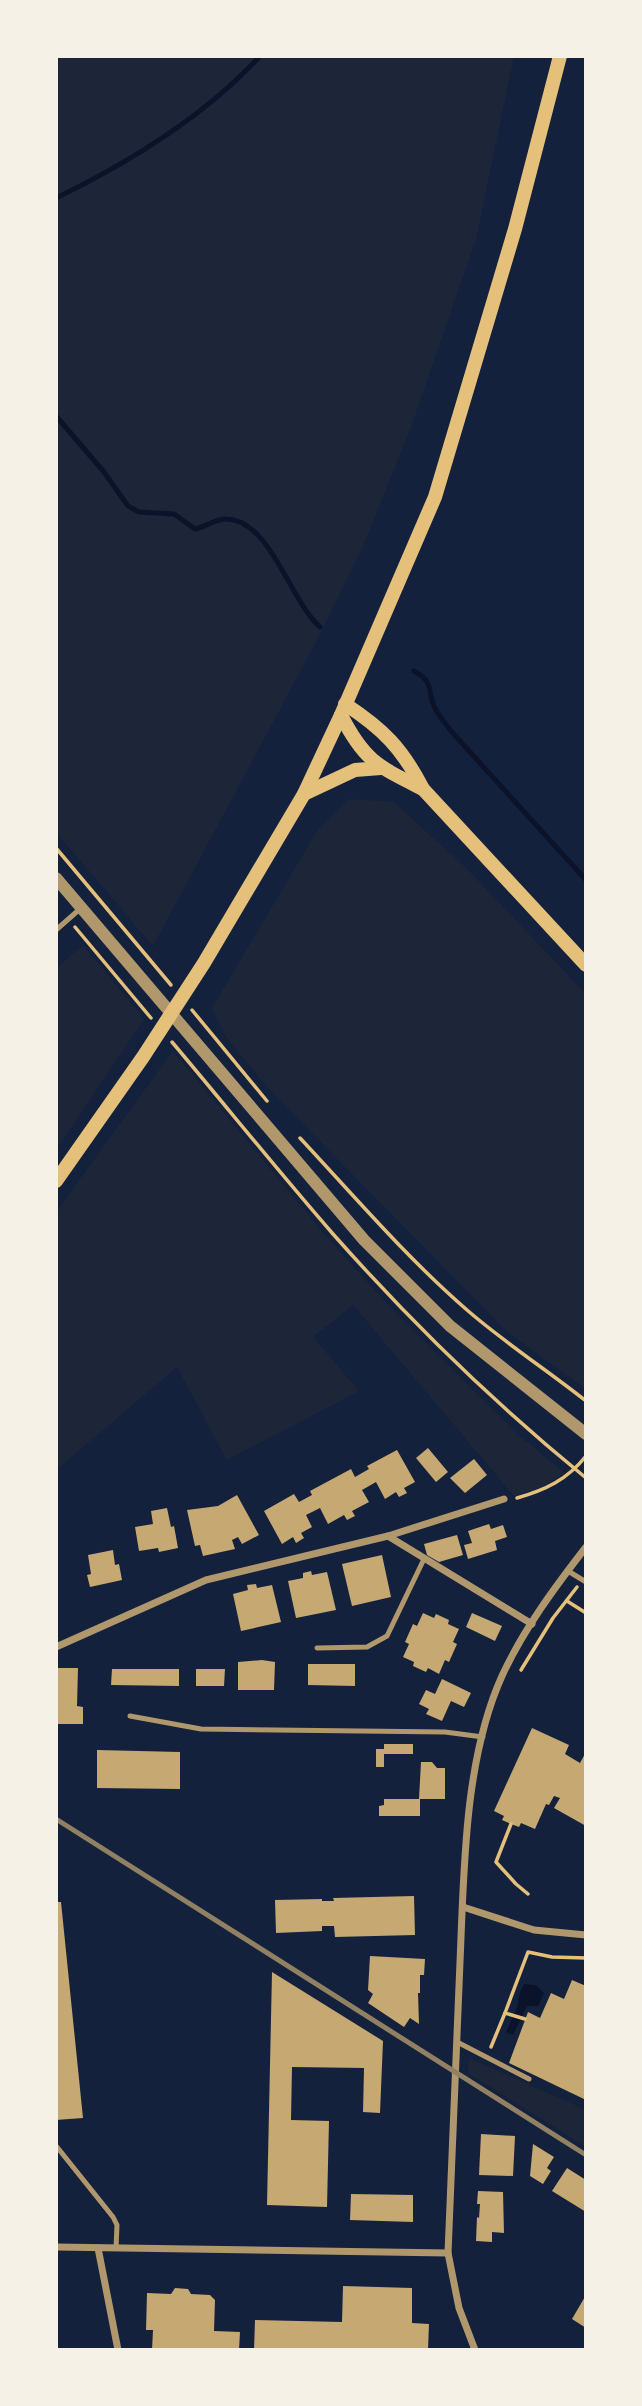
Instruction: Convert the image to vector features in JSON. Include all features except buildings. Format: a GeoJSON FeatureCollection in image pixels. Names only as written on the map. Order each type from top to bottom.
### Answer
{"type":"FeatureCollection","features":[{"type":"Feature","properties":{"kind":"main road"},"geometry":{"type":"LineString","coordinates":[[56,1181],[143,1057],[204,962],[304,794],[343,709],[435,497],[515,229],[560,56]]}},
{"type":"Feature","properties":{"kind":"main road"},"geometry":{"type":"LineString","coordinates":[[343,709],[355,743],[381,768],[423,789]]}},
{"type":"Feature","properties":{"kind":"main road"},"geometry":{"type":"LineString","coordinates":[[343,709],[387,735],[408,760],[423,789],[586,965]]}},
{"type":"Feature","properties":{"kind":"main road"},"geometry":{"type":"LineString","coordinates":[[304,794],[355,769],[381,768]]}},
{"type":"Feature","properties":{"kind":"street"},"geometry":{"type":"LineString","coordinates":[[56,877],[364,1240],[450,1326],[586,1434]]}},
{"type":"Feature","properties":{"kind":"street"},"geometry":{"type":"LineString","coordinates":[[56,1647],[206,1580],[388,1536],[504,1499]]}},
{"type":"Feature","properties":{"kind":"street"},"geometry":{"type":"LineString","coordinates":[[388,1536],[532,1624]]}},
{"type":"Feature","properties":{"kind":"street"},"geometry":{"type":"LineString","coordinates":[[474,2350],[460,2308],[448,2253],[463,1907],[472,1782],[502,1677],[532,1624],[586,1548]]}},
{"type":"Feature","properties":{"kind":"street"},"geometry":{"type":"LineString","coordinates":[[463,1907],[534,1930],[586,1936]]}},
{"type":"Feature","properties":{"kind":"street"},"geometry":{"type":"LineString","coordinates":[[56,2247],[448,2253]]}},
{"type":"Feature","properties":{"kind":"street"},"geometry":{"type":"LineString","coordinates":[[98,2248],[118,2350]]}},
{"type":"Feature","properties":{"kind":"lane"},"geometry":{"type":"LineString","coordinates":[[56,930],[81,908]]}},
{"type":"Feature","properties":{"kind":"lane"},"geometry":{"type":"LineString","coordinates":[[317,1648],[367,1647],[387,1636],[424,1559]]}},
{"type":"Feature","properties":{"kind":"lane"},"geometry":{"type":"LineString","coordinates":[[568,1571],[584,1581]]}},
{"type":"Feature","properties":{"kind":"lane"},"geometry":{"type":"LineString","coordinates":[[130,1716],[201,1729],[445,1732],[483,1737]]}},
{"type":"Feature","properties":{"kind":"lane"},"geometry":{"type":"LineString","coordinates":[[457,2042],[529,2078]]}},
{"type":"Feature","properties":{"kind":"lane"},"geometry":{"type":"LineString","coordinates":[[57,2147],[113,2217],[117,2225],[116,2248]]}},
{"type":"Feature","properties":{"kind":"path"},"geometry":{"type":"LineString","coordinates":[[56,848],[172,986]]}},
{"type":"Feature","properties":{"kind":"path"},"geometry":{"type":"LineString","coordinates":[[188,1005],[274,1109]]}},
{"type":"Feature","properties":{"kind":"path"},"geometry":{"type":"LineString","coordinates":[[298,1136],[377,1223],[436,1282],[502,1339],[586,1401]]}},
{"type":"Feature","properties":{"kind":"path"},"geometry":{"type":"LineString","coordinates":[[504,1499],[516,1499],[539,1492],[575,1470],[586,1456]]}},
{"type":"Feature","properties":{"kind":"path"},"geometry":{"type":"LineString","coordinates":[[575,1470],[586,1478]]}},
{"type":"Feature","properties":{"kind":"path"},"geometry":{"type":"LineString","coordinates":[[520,1671],[553,1618],[584,1581]]}},
{"type":"Feature","properties":{"kind":"path"},"geometry":{"type":"LineString","coordinates":[[567,1601],[586,1613]]}},
{"type":"Feature","properties":{"kind":"path"},"geometry":{"type":"LineString","coordinates":[[511,1824],[496,1862],[528,1894]]}},
{"type":"Feature","properties":{"kind":"path"},"geometry":{"type":"LineString","coordinates":[[487,2058],[528,1952],[586,1958]]}},
{"type":"Feature","properties":{"kind":"path"},"geometry":{"type":"LineString","coordinates":[[505,2013],[523,2018]]}},
{"type":"Feature","properties":{"kind":"shaded area"},"geometry":{"type":"Polygon","coordinates":[[[56,56],[514,56],[476,239],[411,427],[363,546],[317,640],[153,946],[56,832],[56,56]]]}},
{"type":"Feature","properties":{"kind":"shaded area"},"geometry":{"type":"Polygon","coordinates":[[[349,799],[394,802],[466,868],[586,994],[586,1389],[506,1331],[265,1085],[225,1035],[212,1008],[317,831],[349,799]]]}},
{"type":"Feature","properties":{"kind":"shaded area"},"geometry":{"type":"Polygon","coordinates":[[[83,945],[144,1019],[56,1150],[56,969],[83,945]]]}},
{"type":"Feature","properties":{"kind":"shaded area"},"geometry":{"type":"Polygon","coordinates":[[[173,1051],[325,1235],[391,1308],[517,1434],[565,1473],[541,1488],[514,1496],[353,1305],[313,1337],[359,1391],[227,1460],[177,1367],[56,1470],[56,1212],[173,1051]]]}},
{"type":"Feature","properties":{"kind":"shaded area"},"geometry":{"type":"Polygon","coordinates":[[[524,1984],[536,1985],[544,1993],[538,2006],[527,2006],[513,2035],[506,2032],[524,1984]]]}},
{"type":"Feature","properties":{"kind":"shaded area"},"geometry":{"type":"Polygon","coordinates":[[[469,2058],[586,2110],[586,2147],[468,2073],[469,2058]]]}},
{"type":"Feature","properties":{"kind":"waterway"},"geometry":{"type":"LineString","coordinates":[[56,198],[165,136],[215,99],[260,56]]}},
{"type":"Feature","properties":{"kind":"waterway"},"geometry":{"type":"LineString","coordinates":[[56,416],[104,472],[128,506],[139,512],[174,514],[195,529],[226,519],[241,523],[255,532],[267,546],[309,615],[320,627]]}},
{"type":"Feature","properties":{"kind":"waterway"},"geometry":{"type":"LineString","coordinates":[[414,671],[427,682],[434,706],[451,731],[586,880]]}},
{"type":"Feature","properties":{"kind":"railway"},"geometry":{"type":"LineString","coordinates":[[56,1819],[586,2155]]}}]}
